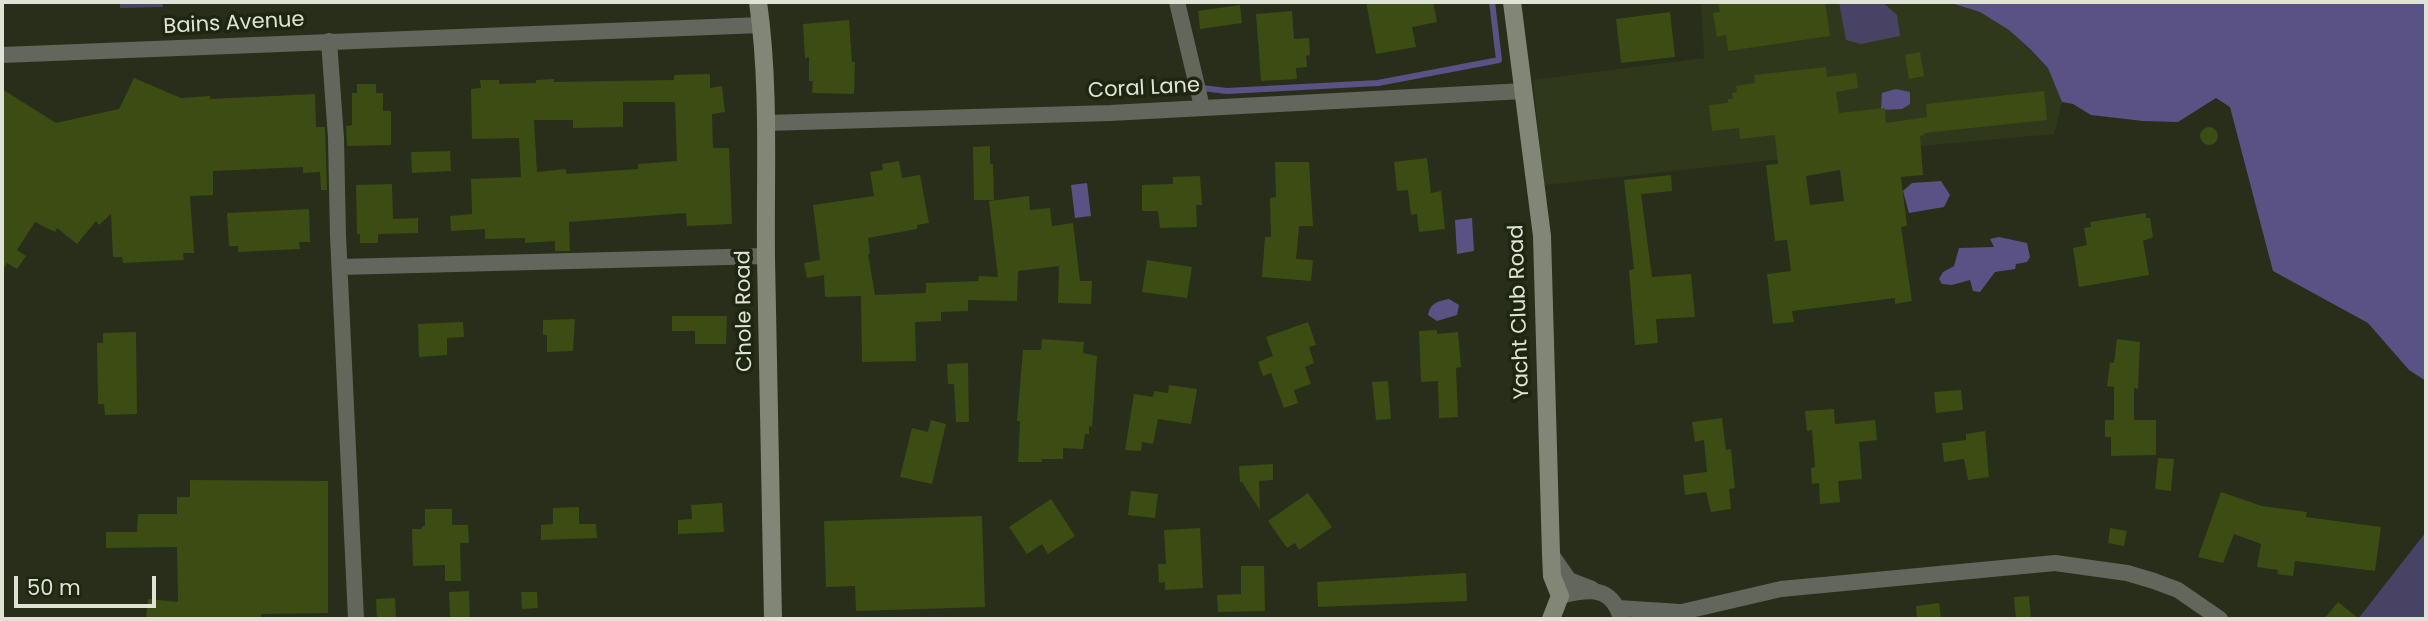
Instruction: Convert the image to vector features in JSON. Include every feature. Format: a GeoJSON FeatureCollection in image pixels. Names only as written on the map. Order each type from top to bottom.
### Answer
{"type":"FeatureCollection","features":[{"type":"Feature","properties":{"kind":"street","name":"Chole Road"},"geometry":{"type":"LineString","coordinates":[[758,2],[766,123],[773,619]]}},
{"type":"Feature","properties":{"kind":"street"},"geometry":{"type":"LineString","coordinates":[[1177,2],[1202,107]]}},
{"type":"Feature","properties":{"kind":"street","name":"Yacht Club Road"},"geometry":{"type":"LineString","coordinates":[[1512,2],[1542,236],[1552,576],[1560,596]]}},
{"type":"Feature","properties":{"kind":"street","name":"Bains Avenue"},"geometry":{"type":"LineString","coordinates":[[2,55],[761,25]]}},
{"type":"Feature","properties":{"kind":"street"},"geometry":{"type":"LineString","coordinates":[[329,41],[336,138],[356,619]]}},
{"type":"Feature","properties":{"kind":"street","name":"Coral Lane"},"geometry":{"type":"LineString","coordinates":[[766,123],[1110,113],[1524,91]]}},
{"type":"Feature","properties":{"kind":"street"},"geometry":{"type":"LineString","coordinates":[[340,267],[766,256]]}},
{"type":"Feature","properties":{"kind":"street"},"geometry":{"type":"LineString","coordinates":[[1551,554],[1569,580],[1609,596],[1620,614],[1682,612],[1781,589],[2054,563],[2127,573],[2178,590],[2220,619]]}},
{"type":"Feature","properties":{"kind":"street"},"geometry":{"type":"LineString","coordinates":[[1551,619],[1560,596],[1595,590]]}},
{"type":"Feature","properties":{"kind":"street"},"geometry":{"type":"LineString","coordinates":[[1667,619],[1682,612]]}},
{"type":"Feature","properties":{"kind":"shaded area"},"geometry":{"type":"Polygon","coordinates":[[[120,2],[162,2],[163,7],[120,8],[120,2]]]}},
{"type":"Feature","properties":{"kind":"shaded area"},"geometry":{"type":"Polygon","coordinates":[[[1701,2],[1948,2],[1980,12],[2009,30],[2048,68],[2062,102],[2054,134],[1819,155],[1544,185],[1533,80],[1704,58],[1701,2]]]}},
{"type":"Feature","properties":{"kind":"shaded area"},"geometry":{"type":"Polygon","coordinates":[[[1839,2],[1882,2],[1897,15],[1900,36],[1861,44],[1846,40],[1839,2]]]}},
{"type":"Feature","properties":{"kind":"shaded area"},"geometry":{"type":"Polygon","coordinates":[[[1948,2],[2426,2],[2426,381],[2409,370],[2368,323],[2273,271],[2230,107],[2216,98],[2178,122],[2091,115],[2073,104],[2062,102],[2048,68],[2009,30],[1980,12],[1948,2]]]}},
{"type":"Feature","properties":{"kind":"shaded area"},"geometry":{"type":"Polygon","coordinates":[[[1896,89],[1910,92],[1910,104],[1902,109],[1881,110],[1882,93],[1896,89]]]}},
{"type":"Feature","properties":{"kind":"shaded area"},"geometry":{"type":"Polygon","coordinates":[[[1941,181],[1950,195],[1944,207],[1909,213],[1903,191],[1912,183],[1941,181]]]}},
{"type":"Feature","properties":{"kind":"shaded area"},"geometry":{"type":"Polygon","coordinates":[[[1087,183],[1091,216],[1075,218],[1071,185],[1087,183]]]}},
{"type":"Feature","properties":{"kind":"shaded area"},"geometry":{"type":"Polygon","coordinates":[[[1472,218],[1474,251],[1457,254],[1455,220],[1472,218]]]}},
{"type":"Feature","properties":{"kind":"shaded area"},"geometry":{"type":"Polygon","coordinates":[[[1999,237],[2027,243],[2030,257],[2027,262],[2016,264],[2015,269],[1995,272],[1980,292],[1973,291],[1970,280],[1952,285],[1942,284],[1939,279],[1943,272],[1954,266],[1959,248],[1994,247],[1990,239],[1999,237]]]}},
{"type":"Feature","properties":{"kind":"shaded area"},"geometry":{"type":"Polygon","coordinates":[[[1449,299],[1459,305],[1457,315],[1437,321],[1428,315],[1435,303],[1449,299]]]}},
{"type":"Feature","properties":{"kind":"shaded area"},"geometry":{"type":"Polygon","coordinates":[[[2426,532],[2426,619],[2358,619],[2426,532]]]}},
{"type":"Feature","properties":{"kind":"building"},"geometry":{"type":"Polygon","coordinates":[[[1366,2],[1433,2],[1437,22],[1412,27],[1416,47],[1376,54],[1366,2]]]}},
{"type":"Feature","properties":{"kind":"building"},"geometry":{"type":"Polygon","coordinates":[[[1718,2],[1825,2],[1830,36],[1728,51],[1726,35],[1717,37],[1713,13],[1720,12],[1718,2]]]}},
{"type":"Feature","properties":{"kind":"building"},"geometry":{"type":"Polygon","coordinates":[[[1240,5],[1242,23],[1200,29],[1198,11],[1240,5]]]}},
{"type":"Feature","properties":{"kind":"building"},"geometry":{"type":"Polygon","coordinates":[[[1292,11],[1294,39],[1309,38],[1310,55],[1306,56],[1307,67],[1296,68],[1297,79],[1261,81],[1256,14],[1292,11]]]}},
{"type":"Feature","properties":{"kind":"building"},"geometry":{"type":"Polygon","coordinates":[[[1670,12],[1675,57],[1621,63],[1616,19],[1670,12]]]}},
{"type":"Feature","properties":{"kind":"building"},"geometry":{"type":"Polygon","coordinates":[[[849,20],[852,62],[855,62],[854,94],[812,93],[813,81],[809,81],[809,57],[805,58],[803,24],[849,20]]]}},
{"type":"Feature","properties":{"kind":"building"},"geometry":{"type":"Polygon","coordinates":[[[1920,52],[1924,76],[1909,79],[1905,55],[1920,52]]]}},
{"type":"Feature","properties":{"kind":"building"},"geometry":{"type":"Polygon","coordinates":[[[1826,67],[1827,77],[1856,73],[1858,88],[1836,92],[1839,113],[1885,108],[1886,123],[1927,117],[1926,104],[2044,91],[2047,120],[1924,133],[1925,135],[1920,136],[1923,175],[1901,177],[1907,226],[1901,227],[1912,301],[1895,304],[1895,298],[1792,311],[1794,322],[1773,324],[1767,274],[1791,271],[1787,240],[1775,241],[1766,165],[1778,164],[1775,135],[1740,139],[1739,128],[1712,131],[1709,105],[1728,103],[1728,99],[1733,99],[1732,93],[1737,92],[1736,86],[1755,83],[1754,75],[1826,67]],[[1840,170],[1806,176],[1810,205],[1844,201],[1840,170]]]}},
{"type":"Feature","properties":{"kind":"building"},"geometry":{"type":"Polygon","coordinates":[[[710,74],[710,88],[722,86],[725,112],[712,114],[713,148],[729,148],[732,224],[687,226],[686,213],[569,222],[570,251],[555,251],[555,241],[525,243],[525,238],[485,239],[485,229],[451,231],[450,216],[472,214],[471,179],[521,177],[519,138],[472,139],[471,89],[481,88],[480,80],[499,80],[499,84],[536,83],[536,80],[554,79],[554,82],[674,80],[674,75],[710,74]],[[623,102],[623,127],[573,128],[573,120],[534,120],[537,172],[566,169],[566,174],[638,169],[638,164],[677,161],[675,102],[623,102]]]}},
{"type":"Feature","properties":{"kind":"building"},"geometry":{"type":"Polygon","coordinates":[[[134,78],[181,98],[315,94],[316,127],[325,127],[327,190],[321,190],[320,172],[303,173],[303,167],[213,171],[213,195],[190,196],[194,253],[183,253],[184,260],[123,263],[122,257],[113,257],[111,214],[99,225],[96,221],[77,244],[57,228],[55,232],[35,222],[17,250],[26,256],[17,269],[7,263],[2,271],[2,89],[56,123],[119,109],[134,78]]]}},
{"type":"Feature","properties":{"kind":"building"},"geometry":{"type":"Polygon","coordinates":[[[357,84],[376,84],[376,93],[383,93],[383,111],[391,111],[391,145],[347,146],[346,126],[352,125],[352,93],[357,93],[357,84]]]}},
{"type":"Feature","properties":{"kind":"building"},"geometry":{"type":"Polygon","coordinates":[[[2209,127],[2215,130],[2218,136],[2215,142],[2209,145],[2203,142],[2200,136],[2203,130],[2209,127]]]}},
{"type":"Feature","properties":{"kind":"building"},"geometry":{"type":"Polygon","coordinates":[[[990,146],[994,200],[974,200],[973,147],[990,146]]]}},
{"type":"Feature","properties":{"kind":"building"},"geometry":{"type":"Polygon","coordinates":[[[450,151],[451,171],[412,173],[411,152],[450,151]]]}},
{"type":"Feature","properties":{"kind":"building"},"geometry":{"type":"Polygon","coordinates":[[[1427,158],[1431,193],[1441,191],[1445,229],[1419,232],[1417,214],[1411,215],[1408,190],[1397,191],[1394,162],[1427,158]]]}},
{"type":"Feature","properties":{"kind":"building"},"geometry":{"type":"Polygon","coordinates":[[[899,161],[902,178],[920,175],[929,223],[917,225],[917,229],[868,238],[875,295],[926,293],[926,283],[978,281],[979,276],[998,277],[989,201],[1029,196],[1030,210],[1050,208],[1052,226],[1073,223],[1080,281],[1092,281],[1091,304],[1058,303],[1059,266],[1018,271],[1017,301],[968,300],[968,311],[941,312],[941,321],[915,322],[916,361],[862,362],[861,296],[825,297],[824,275],[807,278],[804,263],[820,260],[813,205],[874,196],[870,172],[883,170],[882,164],[899,161]]]}},
{"type":"Feature","properties":{"kind":"building"},"geometry":{"type":"Polygon","coordinates":[[[1275,162],[1309,162],[1313,226],[1299,226],[1296,259],[1313,260],[1311,281],[1262,277],[1265,237],[1271,237],[1270,198],[1276,197],[1275,162]]]}},
{"type":"Feature","properties":{"kind":"building"},"geometry":{"type":"Polygon","coordinates":[[[1671,175],[1672,191],[1641,194],[1652,277],[1691,274],[1695,317],[1656,319],[1658,343],[1635,345],[1629,270],[1634,269],[1624,180],[1671,175]]]}},
{"type":"Feature","properties":{"kind":"building"},"geometry":{"type":"Polygon","coordinates":[[[1200,176],[1202,205],[1196,205],[1197,227],[1160,228],[1158,211],[1142,211],[1142,185],[1173,184],[1173,177],[1200,176]]]}},
{"type":"Feature","properties":{"kind":"building"},"geometry":{"type":"Polygon","coordinates":[[[392,184],[393,219],[418,218],[418,233],[378,234],[378,243],[360,243],[360,234],[357,234],[356,185],[392,184]]]}},
{"type":"Feature","properties":{"kind":"building"},"geometry":{"type":"Polygon","coordinates":[[[309,209],[310,242],[299,242],[300,249],[238,252],[238,246],[229,246],[227,213],[309,209]]]}},
{"type":"Feature","properties":{"kind":"building"},"geometry":{"type":"Polygon","coordinates":[[[2146,213],[2146,218],[2150,218],[2153,237],[2143,241],[2149,275],[2079,287],[2073,248],[2087,245],[2084,228],[2091,227],[2090,222],[2146,213]]]}},
{"type":"Feature","properties":{"kind":"building"},"geometry":{"type":"Polygon","coordinates":[[[1147,260],[1192,267],[1187,298],[1142,292],[1147,260]]]}},
{"type":"Feature","properties":{"kind":"building"},"geometry":{"type":"Polygon","coordinates":[[[672,316],[727,316],[726,344],[695,344],[695,331],[672,331],[672,316]]]}},
{"type":"Feature","properties":{"kind":"building"},"geometry":{"type":"Polygon","coordinates":[[[575,319],[573,351],[547,352],[547,335],[543,335],[543,320],[575,319]]]}},
{"type":"Feature","properties":{"kind":"building"},"geometry":{"type":"Polygon","coordinates":[[[463,322],[464,337],[447,338],[447,355],[419,357],[418,324],[463,322]]]}},
{"type":"Feature","properties":{"kind":"building"},"geometry":{"type":"Polygon","coordinates":[[[1308,322],[1316,345],[1309,347],[1314,363],[1305,367],[1311,384],[1294,390],[1298,403],[1284,408],[1271,373],[1263,376],[1258,362],[1273,356],[1266,337],[1308,322]]]}},
{"type":"Feature","properties":{"kind":"building"},"geometry":{"type":"Polygon","coordinates":[[[1437,330],[1437,334],[1458,332],[1461,367],[1456,368],[1458,417],[1439,418],[1438,381],[1421,382],[1419,331],[1437,330]]]}},
{"type":"Feature","properties":{"kind":"building"},"geometry":{"type":"Polygon","coordinates":[[[136,332],[137,414],[105,415],[104,404],[98,404],[97,343],[103,343],[103,333],[136,332]]]}},
{"type":"Feature","properties":{"kind":"building"},"geometry":{"type":"Polygon","coordinates":[[[1042,339],[1084,342],[1083,353],[1097,356],[1092,427],[1089,426],[1089,434],[1085,434],[1083,449],[1063,448],[1063,459],[1018,462],[1020,421],[1017,421],[1023,350],[1041,350],[1042,339]]]}},
{"type":"Feature","properties":{"kind":"building"},"geometry":{"type":"Polygon","coordinates":[[[2117,339],[2140,342],[2138,389],[2134,388],[2134,420],[2156,420],[2156,455],[2111,456],[2111,437],[2105,437],[2105,420],[2114,420],[2114,387],[2107,386],[2117,339]]]}},
{"type":"Feature","properties":{"kind":"building"},"geometry":{"type":"Polygon","coordinates":[[[968,363],[969,422],[956,422],[954,384],[948,384],[947,364],[968,363]]]}},
{"type":"Feature","properties":{"kind":"building"},"geometry":{"type":"Polygon","coordinates":[[[1388,381],[1391,419],[1376,420],[1372,382],[1388,381]]]}},
{"type":"Feature","properties":{"kind":"building"},"geometry":{"type":"Polygon","coordinates":[[[1169,385],[1197,389],[1191,424],[1158,419],[1153,444],[1142,442],[1141,451],[1125,450],[1134,394],[1153,397],[1154,391],[1168,393],[1169,385]]]}},
{"type":"Feature","properties":{"kind":"building"},"geometry":{"type":"Polygon","coordinates":[[[1961,390],[1963,410],[1936,413],[1934,392],[1961,390]]]}},
{"type":"Feature","properties":{"kind":"building"},"geometry":{"type":"Polygon","coordinates":[[[1834,409],[1835,424],[1875,420],[1877,440],[1859,442],[1862,479],[1838,481],[1840,502],[1820,504],[1819,483],[1812,484],[1811,468],[1815,467],[1812,430],[1807,431],[1805,411],[1834,409]]]}},
{"type":"Feature","properties":{"kind":"building"},"geometry":{"type":"Polygon","coordinates":[[[1722,418],[1726,450],[1731,449],[1735,488],[1729,489],[1731,509],[1711,512],[1706,492],[1685,495],[1683,475],[1707,472],[1704,440],[1695,442],[1692,422],[1722,418]]]}},
{"type":"Feature","properties":{"kind":"building"},"geometry":{"type":"Polygon","coordinates":[[[931,420],[946,424],[932,484],[900,477],[912,428],[928,432],[931,420]]]}},
{"type":"Feature","properties":{"kind":"building"},"geometry":{"type":"Polygon","coordinates":[[[1985,431],[1989,477],[1968,480],[1964,459],[1944,462],[1942,443],[1966,440],[1966,434],[1985,431]]]}},
{"type":"Feature","properties":{"kind":"building"},"geometry":{"type":"Polygon","coordinates":[[[2158,458],[2174,459],[2171,491],[2155,489],[2158,458]]]}},
{"type":"Feature","properties":{"kind":"building"},"geometry":{"type":"Polygon","coordinates":[[[1273,464],[1273,480],[1259,481],[1260,510],[1240,482],[1239,466],[1273,464]]]}},
{"type":"Feature","properties":{"kind":"building"},"geometry":{"type":"Polygon","coordinates":[[[190,480],[328,481],[328,613],[261,614],[261,619],[146,619],[148,599],[178,602],[177,547],[106,548],[106,532],[137,532],[138,514],[177,514],[177,497],[190,497],[190,480]]]}},
{"type":"Feature","properties":{"kind":"building"},"geometry":{"type":"Polygon","coordinates":[[[1131,491],[1158,494],[1155,518],[1128,515],[1131,491]]]}},
{"type":"Feature","properties":{"kind":"building"},"geometry":{"type":"Polygon","coordinates":[[[2221,492],[2262,506],[2307,512],[2306,517],[2381,527],[2375,571],[2295,561],[2293,576],[2277,574],[2278,570],[2257,567],[2261,544],[2234,534],[2223,563],[2198,557],[2221,492]]]}},
{"type":"Feature","properties":{"kind":"building"},"geometry":{"type":"Polygon","coordinates":[[[1308,493],[1332,527],[1299,550],[1295,543],[1287,548],[1268,521],[1308,493]]]}},
{"type":"Feature","properties":{"kind":"building"},"geometry":{"type":"Polygon","coordinates":[[[1051,499],[1075,536],[1048,554],[1042,544],[1027,554],[1009,527],[1051,499]]]}},
{"type":"Feature","properties":{"kind":"building"},"geometry":{"type":"Polygon","coordinates":[[[722,503],[724,532],[678,534],[678,520],[692,519],[691,505],[722,503]]]}},
{"type":"Feature","properties":{"kind":"building"},"geometry":{"type":"Polygon","coordinates":[[[579,507],[579,524],[596,524],[597,538],[541,540],[541,525],[553,524],[553,508],[579,507]]]}},
{"type":"Feature","properties":{"kind":"building"},"geometry":{"type":"Polygon","coordinates":[[[425,509],[452,509],[452,525],[468,525],[469,543],[460,543],[461,581],[445,581],[445,565],[413,566],[412,529],[422,529],[422,526],[425,526],[425,509]]]}},
{"type":"Feature","properties":{"kind":"building"},"geometry":{"type":"Polygon","coordinates":[[[982,516],[985,607],[856,611],[855,586],[826,587],[824,521],[982,516]]]}},
{"type":"Feature","properties":{"kind":"building"},"geometry":{"type":"Polygon","coordinates":[[[1200,528],[1203,588],[1165,590],[1165,582],[1159,583],[1158,564],[1166,564],[1164,530],[1200,528]]]}},
{"type":"Feature","properties":{"kind":"building"},"geometry":{"type":"Polygon","coordinates":[[[2110,528],[2127,531],[2124,546],[2108,543],[2110,528]]]}},
{"type":"Feature","properties":{"kind":"building"},"geometry":{"type":"Polygon","coordinates":[[[1241,566],[1264,566],[1265,611],[1218,612],[1217,595],[1241,594],[1241,566]]]}},
{"type":"Feature","properties":{"kind":"building"},"geometry":{"type":"Polygon","coordinates":[[[1466,573],[1467,601],[1318,607],[1317,582],[1466,573]]]}},
{"type":"Feature","properties":{"kind":"building"},"geometry":{"type":"Polygon","coordinates":[[[469,591],[470,619],[450,619],[449,592],[469,591]]]}},
{"type":"Feature","properties":{"kind":"building"},"geometry":{"type":"Polygon","coordinates":[[[521,592],[537,592],[538,608],[522,609],[521,592]]]}},
{"type":"Feature","properties":{"kind":"building"},"geometry":{"type":"Polygon","coordinates":[[[2029,596],[2031,619],[2016,619],[2014,597],[2029,596]]]}},
{"type":"Feature","properties":{"kind":"building"},"geometry":{"type":"Polygon","coordinates":[[[395,598],[396,619],[377,619],[376,599],[395,598]]]}},
{"type":"Feature","properties":{"kind":"building"},"geometry":{"type":"Polygon","coordinates":[[[2338,602],[2359,619],[2324,619],[2338,602]]]}},
{"type":"Feature","properties":{"kind":"building"},"geometry":{"type":"Polygon","coordinates":[[[1939,603],[1941,619],[1917,619],[1916,606],[1939,603]]]}},
{"type":"Feature","properties":{"kind":"waterway"},"geometry":{"type":"LineString","coordinates":[[1202,88],[1227,91],[1378,83],[1499,60],[1492,2]]}}]}
